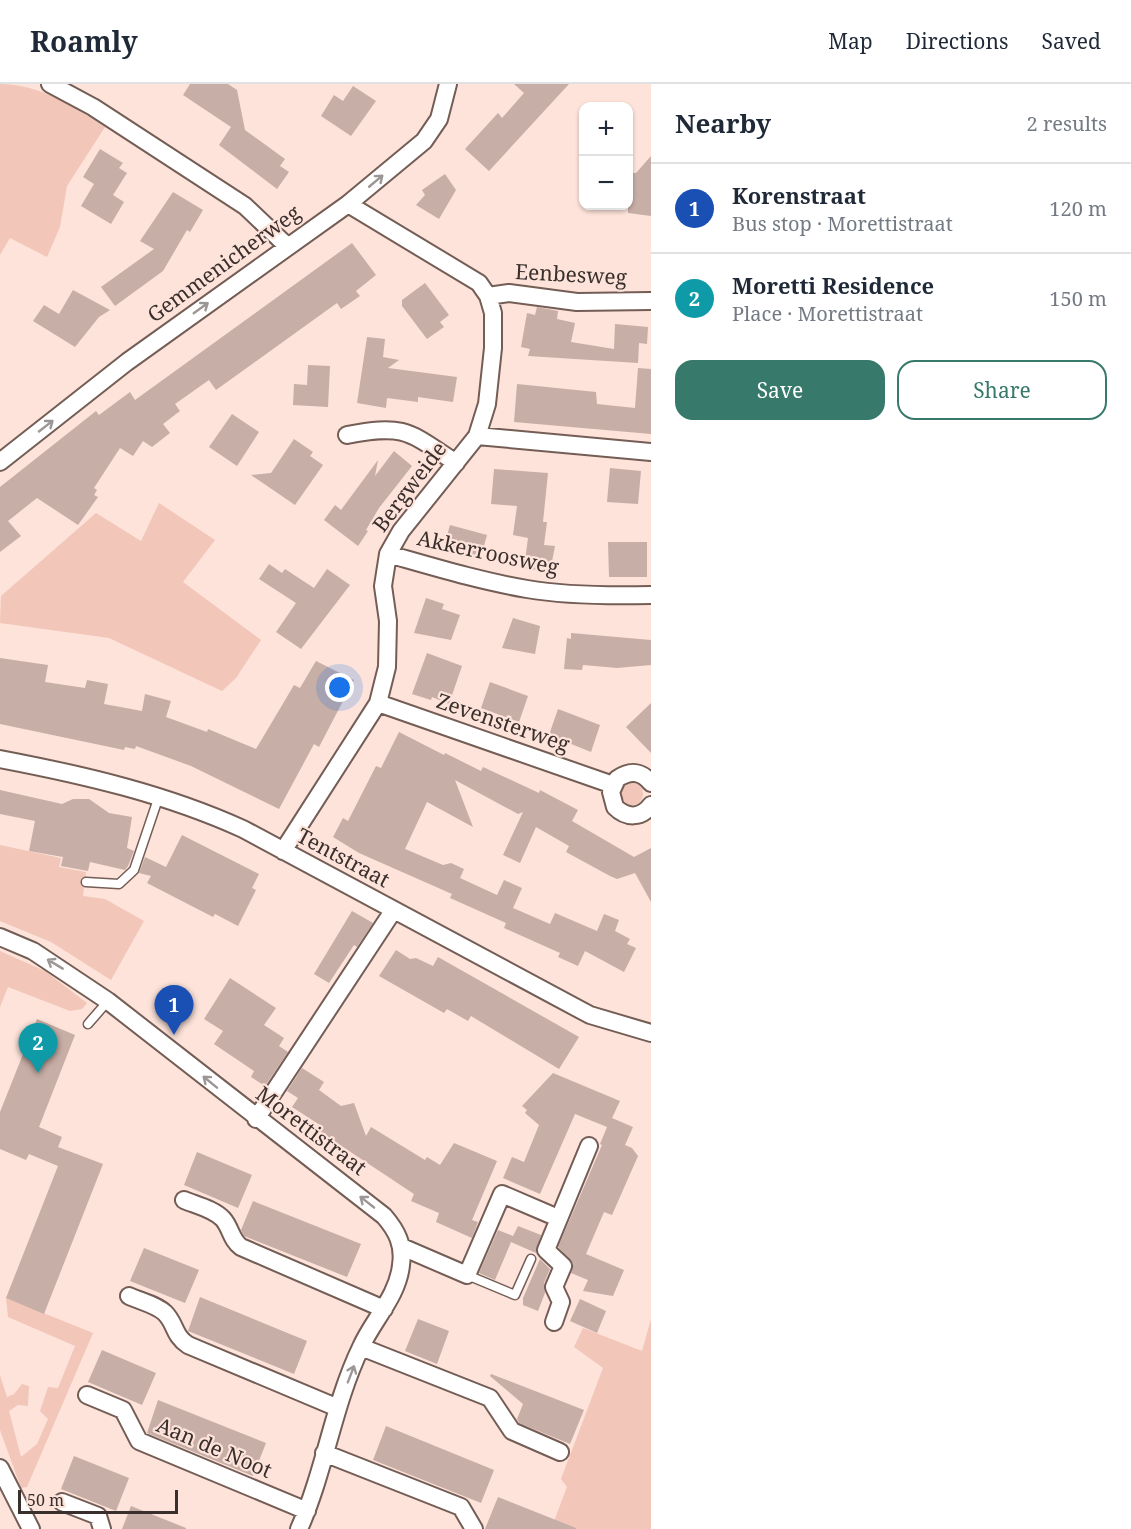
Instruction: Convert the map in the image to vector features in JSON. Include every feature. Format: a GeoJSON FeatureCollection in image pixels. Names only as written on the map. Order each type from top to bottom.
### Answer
{"type":"FeatureCollection","features":[{"type":"Feature","properties":{"kind":"street"},"geometry":{"type":"LineString","coordinates":[[50,84],[93,107],[245,206],[287,246]]}},
{"type":"Feature","properties":{"kind":"street","name":"Gemmenicherweg"},"geometry":{"type":"LineString","coordinates":[[0,462],[127,362],[348,204],[433,131],[439,119],[448,84]]}},
{"type":"Feature","properties":{"kind":"street"},"geometry":{"type":"LineString","coordinates":[[348,204],[479,283],[488,296]]}},
{"type":"Feature","properties":{"kind":"street","name":"Eenbesweg"},"geometry":{"type":"LineString","coordinates":[[488,296],[509,293],[577,302],[651,301]]}},
{"type":"Feature","properties":{"kind":"street","name":"Bergweide"},"geometry":{"type":"LineString","coordinates":[[283,851],[378,703],[387,667],[388,621],[383,586],[388,554],[401,531],[477,436],[487,404],[493,348],[493,313],[488,296]]}},
{"type":"Feature","properties":{"kind":"street"},"geometry":{"type":"LineString","coordinates":[[347,435],[380,429],[403,430],[456,463]]}},
{"type":"Feature","properties":{"kind":"street"},"geometry":{"type":"LineString","coordinates":[[477,436],[651,453]]}},
{"type":"Feature","properties":{"kind":"street","name":"Akkerroosweg"},"geometry":{"type":"LineString","coordinates":[[388,554],[459,575],[528,590],[599,596],[651,595]]}},
{"type":"Feature","properties":{"kind":"street","name":"Zevensterweg"},"geometry":{"type":"LineString","coordinates":[[378,703],[613,785]]}},
{"type":"Feature","properties":{"kind":"street","name":"Tentstraat"},"geometry":{"type":"LineString","coordinates":[[0,759],[159,795],[200,810],[283,851],[590,1015],[651,1033]]}},
{"type":"Feature","properties":{"kind":"street"},"geometry":{"type":"LineString","coordinates":[[651,783],[645,776],[631,772],[617,779],[613,785],[611,800],[620,812],[634,816],[642,814],[651,805]]}},
{"type":"Feature","properties":{"kind":"street"},"geometry":{"type":"LineString","coordinates":[[256,1119],[393,911]]}},
{"type":"Feature","properties":{"kind":"street","name":"Morettistraat"},"geometry":{"type":"LineString","coordinates":[[0,937],[33,951],[108,1001],[256,1119],[384,1216],[395,1229],[402,1247]]}},
{"type":"Feature","properties":{"kind":"street"},"geometry":{"type":"LineString","coordinates":[[554,1322],[561,1302],[554,1287],[563,1266],[546,1250],[588,1146]]}},
{"type":"Feature","properties":{"kind":"street"},"geometry":{"type":"LineString","coordinates":[[299,1529],[307,1511],[338,1408],[361,1347],[384,1309],[401,1268],[402,1247],[467,1275],[502,1194],[558,1218]]}},
{"type":"Feature","properties":{"kind":"street"},"geometry":{"type":"LineString","coordinates":[[184,1200],[217,1214],[225,1221],[234,1243],[241,1248],[384,1309]]}},
{"type":"Feature","properties":{"kind":"street"},"geometry":{"type":"LineString","coordinates":[[129,1296],[168,1315],[177,1337],[188,1345],[338,1408]]}},
{"type":"Feature","properties":{"kind":"street"},"geometry":{"type":"LineString","coordinates":[[361,1347],[490,1398],[512,1431],[560,1452]]}},
{"type":"Feature","properties":{"kind":"street","name":"Aan de Noot"},"geometry":{"type":"LineString","coordinates":[[87,1395],[123,1410],[139,1441],[307,1511]]}},
{"type":"Feature","properties":{"kind":"street"},"geometry":{"type":"LineString","coordinates":[[324,1453],[461,1507],[474,1529]]}},
{"type":"Feature","properties":{"kind":"street"},"geometry":{"type":"LineString","coordinates":[[0,1468],[31,1529]]}},
{"type":"Feature","properties":{"kind":"street"},"geometry":{"type":"LineString","coordinates":[[62,1502],[98,1516],[102,1529]]}},
{"type":"Feature","properties":{"kind":"lane"},"geometry":{"type":"LineString","coordinates":[[86,882],[119,884],[134,870],[159,795]]}},
{"type":"Feature","properties":{"kind":"lane"},"geometry":{"type":"LineString","coordinates":[[88,1024],[108,1001]]}},
{"type":"Feature","properties":{"kind":"lane"},"geometry":{"type":"LineString","coordinates":[[467,1275],[515,1295],[531,1259]]}},
{"type":"Feature","properties":{"kind":"shaded area"},"geometry":{"type":"Polygon","coordinates":[[[0,84],[42,92],[68,104],[105,127],[67,186],[60,227],[47,257],[10,238],[0,255],[0,84]]]}},
{"type":"Feature","properties":{"kind":"shaded area"},"geometry":{"type":"Polygon","coordinates":[[[159,503],[215,540],[183,582],[261,640],[236,678],[222,691],[109,638],[0,623],[1,596],[96,513],[141,541],[159,503]]]}},
{"type":"Feature","properties":{"kind":"shaded area"},"geometry":{"type":"Polygon","coordinates":[[[628,783],[636,783],[643,790],[643,798],[636,805],[628,805],[621,798],[621,790],[628,783]]]}},
{"type":"Feature","properties":{"kind":"shaded area"},"geometry":{"type":"Polygon","coordinates":[[[0,845],[61,858],[59,867],[86,872],[83,896],[105,899],[144,921],[111,980],[51,942],[0,921],[0,845]]]}},
{"type":"Feature","properties":{"kind":"shaded area"},"geometry":{"type":"Polygon","coordinates":[[[0,951],[45,971],[87,1003],[82,1009],[70,1011],[8,987],[0,1007],[0,951]]]}},
{"type":"Feature","properties":{"kind":"shaded area"},"geometry":{"type":"Polygon","coordinates":[[[6,1298],[93,1333],[27,1487],[21,1488],[0,1430],[0,1375],[7,1397],[14,1394],[22,1384],[29,1386],[28,1406],[18,1405],[9,1411],[21,1457],[37,1444],[48,1419],[40,1411],[48,1387],[58,1388],[75,1346],[8,1317],[6,1298]]]}},
{"type":"Feature","properties":{"kind":"shaded area"},"geometry":{"type":"Polygon","coordinates":[[[651,1319],[651,1529],[551,1529],[567,1487],[561,1479],[603,1368],[574,1347],[583,1328],[642,1351],[651,1319]]]}},
{"type":"Feature","properties":{"kind":"building"},"geometry":{"type":"Polygon","coordinates":[[[190,84],[228,84],[237,90],[245,130],[285,159],[280,166],[289,172],[277,189],[219,145],[231,127],[183,95],[190,84]]]}},
{"type":"Feature","properties":{"kind":"building"},"geometry":{"type":"Polygon","coordinates":[[[514,84],[569,84],[489,171],[465,149],[498,113],[502,118],[524,93],[514,84]]]}},
{"type":"Feature","properties":{"kind":"building"},"geometry":{"type":"Polygon","coordinates":[[[353,86],[376,101],[351,136],[321,116],[334,95],[343,101],[353,86]]]}},
{"type":"Feature","properties":{"kind":"building"},"geometry":{"type":"Polygon","coordinates":[[[100,149],[123,163],[119,168],[127,173],[113,195],[124,202],[111,224],[81,206],[94,184],[83,177],[100,149]]]}},
{"type":"Feature","properties":{"kind":"building"},"geometry":{"type":"Polygon","coordinates":[[[651,156],[651,216],[628,213],[628,210],[633,210],[633,173],[636,173],[651,156]]]}},
{"type":"Feature","properties":{"kind":"building"},"geometry":{"type":"Polygon","coordinates":[[[445,174],[456,190],[439,219],[416,205],[425,195],[422,190],[445,174]]]}},
{"type":"Feature","properties":{"kind":"building"},"geometry":{"type":"Polygon","coordinates":[[[173,192],[203,210],[190,232],[187,230],[163,271],[115,306],[101,287],[154,249],[140,241],[173,192]]]}},
{"type":"Feature","properties":{"kind":"building"},"geometry":{"type":"Polygon","coordinates":[[[352,243],[376,275],[356,291],[360,296],[341,309],[337,303],[216,390],[209,380],[175,404],[180,411],[163,424],[170,433],[152,447],[143,441],[133,456],[120,448],[94,488],[97,490],[94,495],[98,497],[78,525],[37,498],[8,521],[21,536],[0,552],[0,487],[96,411],[99,415],[130,392],[135,400],[352,243]]]}},
{"type":"Feature","properties":{"kind":"building"},"geometry":{"type":"Polygon","coordinates":[[[425,283],[449,315],[440,322],[444,327],[427,339],[402,306],[402,300],[425,283]]]}},
{"type":"Feature","properties":{"kind":"building"},"geometry":{"type":"Polygon","coordinates":[[[73,290],[110,310],[99,317],[75,347],[33,321],[44,305],[59,314],[73,290]]]}},
{"type":"Feature","properties":{"kind":"building"},"geometry":{"type":"Polygon","coordinates":[[[537,307],[558,311],[557,319],[575,323],[571,342],[614,349],[615,324],[648,327],[647,344],[639,343],[638,363],[528,356],[530,349],[521,347],[527,313],[535,315],[537,307]]]}},
{"type":"Feature","properties":{"kind":"building"},"geometry":{"type":"Polygon","coordinates":[[[367,337],[385,339],[383,357],[399,360],[388,368],[457,377],[453,402],[418,397],[418,402],[387,398],[386,408],[357,403],[367,337]]]}},
{"type":"Feature","properties":{"kind":"building"},"geometry":{"type":"Polygon","coordinates":[[[308,365],[330,366],[328,407],[293,405],[294,384],[307,385],[308,365]]]}},
{"type":"Feature","properties":{"kind":"building"},"geometry":{"type":"Polygon","coordinates":[[[638,368],[651,369],[651,434],[514,422],[517,384],[596,392],[597,404],[635,408],[638,368]]]}},
{"type":"Feature","properties":{"kind":"building"},"geometry":{"type":"Polygon","coordinates":[[[232,414],[259,432],[237,466],[209,447],[232,414]]]}},
{"type":"Feature","properties":{"kind":"building"},"geometry":{"type":"Polygon","coordinates":[[[294,439],[313,452],[310,456],[323,465],[295,505],[251,475],[271,473],[294,439]]]}},
{"type":"Feature","properties":{"kind":"building"},"geometry":{"type":"Polygon","coordinates":[[[394,451],[412,466],[379,508],[358,546],[324,520],[335,505],[341,510],[378,460],[375,476],[394,451]]]}},
{"type":"Feature","properties":{"kind":"building"},"geometry":{"type":"Polygon","coordinates":[[[610,468],[641,471],[638,504],[607,502],[610,468]]]}},
{"type":"Feature","properties":{"kind":"building"},"geometry":{"type":"Polygon","coordinates":[[[494,469],[548,473],[543,522],[547,522],[544,545],[555,546],[550,572],[524,568],[528,538],[513,535],[517,506],[491,504],[494,469]]]}},
{"type":"Feature","properties":{"kind":"building"},"geometry":{"type":"Polygon","coordinates":[[[450,525],[487,535],[480,560],[443,550],[450,525]]]}},
{"type":"Feature","properties":{"kind":"building"},"geometry":{"type":"Polygon","coordinates":[[[608,542],[647,542],[647,577],[609,577],[608,542]]]}},
{"type":"Feature","properties":{"kind":"building"},"geometry":{"type":"Polygon","coordinates":[[[269,564],[282,573],[285,569],[314,588],[327,569],[350,585],[301,649],[276,632],[296,603],[259,579],[269,564]]]}},
{"type":"Feature","properties":{"kind":"building"},"geometry":{"type":"Polygon","coordinates":[[[426,598],[444,604],[442,609],[460,615],[451,640],[414,633],[426,598]]]}},
{"type":"Feature","properties":{"kind":"building"},"geometry":{"type":"Polygon","coordinates":[[[513,618],[540,626],[535,654],[502,648],[513,618]]]}},
{"type":"Feature","properties":{"kind":"building"},"geometry":{"type":"Polygon","coordinates":[[[571,633],[651,640],[651,665],[617,668],[583,665],[582,670],[564,669],[567,638],[571,639],[571,633]]]}},
{"type":"Feature","properties":{"kind":"building"},"geometry":{"type":"Polygon","coordinates":[[[427,653],[462,666],[449,704],[432,697],[431,700],[412,694],[427,653]]]}},
{"type":"Feature","properties":{"kind":"building"},"geometry":{"type":"Polygon","coordinates":[[[0,658],[48,665],[45,682],[85,688],[87,680],[108,684],[104,704],[142,711],[145,694],[171,701],[166,717],[207,732],[208,729],[256,749],[294,685],[300,688],[316,661],[354,680],[319,747],[314,744],[279,809],[191,766],[136,746],[135,749],[125,747],[124,750],[0,724],[0,658]]]}},
{"type":"Feature","properties":{"kind":"building"},"geometry":{"type":"Polygon","coordinates":[[[490,682],[528,696],[519,722],[481,708],[490,682]]]}},
{"type":"Feature","properties":{"kind":"building"},"geometry":{"type":"Polygon","coordinates":[[[651,703],[651,753],[626,727],[651,703]]]}},
{"type":"Feature","properties":{"kind":"building"},"geometry":{"type":"Polygon","coordinates":[[[558,709],[600,725],[591,752],[549,735],[558,709]]]}},
{"type":"Feature","properties":{"kind":"building"},"geometry":{"type":"Polygon","coordinates":[[[399,732],[481,771],[483,767],[539,793],[540,790],[578,810],[572,821],[634,857],[651,848],[651,902],[635,873],[617,879],[610,876],[566,852],[569,846],[536,827],[520,863],[503,855],[523,812],[518,814],[455,780],[473,827],[427,802],[405,849],[443,865],[451,863],[464,869],[460,878],[497,895],[504,880],[522,888],[513,908],[550,924],[555,913],[597,931],[604,914],[619,920],[615,931],[630,939],[627,944],[636,948],[624,972],[585,951],[578,966],[558,957],[560,953],[504,928],[506,923],[450,898],[452,894],[359,853],[333,837],[343,818],[348,821],[376,766],[381,768],[399,732]]]}},
{"type":"Feature","properties":{"kind":"building"},"geometry":{"type":"Polygon","coordinates":[[[0,790],[62,804],[73,799],[89,799],[109,813],[132,817],[127,848],[134,851],[128,866],[125,870],[90,862],[88,871],[61,866],[63,857],[29,851],[35,821],[0,814],[0,790]]]}},
{"type":"Feature","properties":{"kind":"building"},"geometry":{"type":"Polygon","coordinates":[[[182,835],[259,874],[252,888],[256,890],[238,926],[215,914],[213,917],[147,883],[151,876],[139,873],[145,857],[166,867],[182,835]]]}},
{"type":"Feature","properties":{"kind":"building"},"geometry":{"type":"Polygon","coordinates":[[[352,911],[373,923],[357,947],[354,945],[329,983],[314,974],[352,911]]]}},
{"type":"Feature","properties":{"kind":"building"},"geometry":{"type":"Polygon","coordinates":[[[396,950],[410,959],[416,958],[433,966],[438,957],[579,1037],[559,1069],[471,1016],[468,1021],[447,1009],[444,1013],[379,976],[396,950]]]}},
{"type":"Feature","properties":{"kind":"building"},"geometry":{"type":"Polygon","coordinates":[[[230,978],[276,1008],[264,1025],[284,1038],[279,1046],[288,1052],[265,1086],[251,1077],[254,1071],[214,1044],[223,1031],[204,1019],[230,978]]]}},
{"type":"Feature","properties":{"kind":"building"},"geometry":{"type":"Polygon","coordinates":[[[37,1019],[75,1035],[39,1127],[62,1137],[58,1147],[103,1164],[44,1314],[6,1298],[58,1166],[29,1154],[26,1160],[0,1149],[0,1112],[37,1019]]]}},
{"type":"Feature","properties":{"kind":"building"},"geometry":{"type":"Polygon","coordinates":[[[302,1068],[324,1082],[319,1090],[341,1106],[354,1103],[366,1136],[371,1127],[425,1160],[427,1157],[440,1165],[454,1143],[497,1161],[472,1220],[478,1222],[472,1238],[436,1222],[439,1213],[411,1201],[414,1194],[328,1137],[320,1131],[323,1127],[292,1107],[298,1098],[287,1091],[302,1068]]]}},
{"type":"Feature","properties":{"kind":"building"},"geometry":{"type":"Polygon","coordinates":[[[553,1073],[620,1101],[612,1118],[633,1127],[625,1145],[632,1148],[638,1156],[612,1215],[604,1212],[586,1254],[624,1270],[613,1296],[583,1291],[588,1280],[571,1273],[573,1263],[558,1247],[602,1145],[600,1144],[607,1127],[575,1114],[540,1194],[503,1178],[512,1157],[524,1162],[539,1125],[525,1113],[527,1110],[522,1106],[553,1073]]]}},
{"type":"Feature","properties":{"kind":"building"},"geometry":{"type":"Polygon","coordinates":[[[197,1152],[252,1175],[238,1208],[184,1185],[197,1152]]]}},
{"type":"Feature","properties":{"kind":"building"},"geometry":{"type":"Polygon","coordinates":[[[253,1201],[361,1244],[347,1277],[244,1236],[241,1230],[253,1201]]]}},
{"type":"Feature","properties":{"kind":"building"},"geometry":{"type":"Polygon","coordinates":[[[518,1226],[541,1235],[536,1253],[511,1242],[495,1280],[479,1273],[498,1230],[513,1236],[518,1226]]]}},
{"type":"Feature","properties":{"kind":"building"},"geometry":{"type":"Polygon","coordinates":[[[144,1248],[199,1270],[185,1303],[130,1281],[144,1248]]]}},
{"type":"Feature","properties":{"kind":"building"},"geometry":{"type":"Polygon","coordinates":[[[540,1259],[550,1269],[544,1283],[545,1293],[538,1311],[523,1305],[523,1298],[540,1259]]]}},
{"type":"Feature","properties":{"kind":"building"},"geometry":{"type":"Polygon","coordinates":[[[200,1297],[307,1341],[294,1374],[188,1331],[200,1297]]]}},
{"type":"Feature","properties":{"kind":"building"},"geometry":{"type":"Polygon","coordinates":[[[580,1299],[606,1311],[597,1333],[570,1321],[580,1299]]]}},
{"type":"Feature","properties":{"kind":"building"},"geometry":{"type":"Polygon","coordinates":[[[418,1319],[449,1331],[437,1364],[405,1351],[418,1319]]]}},
{"type":"Feature","properties":{"kind":"building"},"geometry":{"type":"Polygon","coordinates":[[[102,1350],[156,1373],[142,1405],[88,1382],[102,1350]]]}},
{"type":"Feature","properties":{"kind":"building"},"geometry":{"type":"Polygon","coordinates":[[[491,1374],[584,1410],[570,1444],[519,1423],[517,1419],[523,1404],[490,1376],[491,1374]]]}},
{"type":"Feature","properties":{"kind":"building"},"geometry":{"type":"Polygon","coordinates":[[[158,1400],[266,1443],[253,1476],[147,1433],[158,1400]]]}},
{"type":"Feature","properties":{"kind":"building"},"geometry":{"type":"Polygon","coordinates":[[[386,1426],[494,1470],[481,1503],[373,1460],[386,1426]]]}},
{"type":"Feature","properties":{"kind":"building"},"geometry":{"type":"Polygon","coordinates":[[[74,1456],[129,1478],[116,1511],[61,1489],[74,1456]]]}},
{"type":"Feature","properties":{"kind":"building"},"geometry":{"type":"Polygon","coordinates":[[[498,1497],[576,1528],[576,1529],[485,1529],[498,1497]]]}},
{"type":"Feature","properties":{"kind":"building"},"geometry":{"type":"Polygon","coordinates":[[[131,1506],[186,1528],[186,1529],[122,1529],[131,1506]]]}},
{"type":"Feature","properties":{"kind":"place","name":"Korenstraat"},"geometry":{"type":"Point","coordinates":[174,1035]}},
{"type":"Feature","properties":{"kind":"place","name":"Moretti Residence"},"geometry":{"type":"Point","coordinates":[38,1073]}}]}
